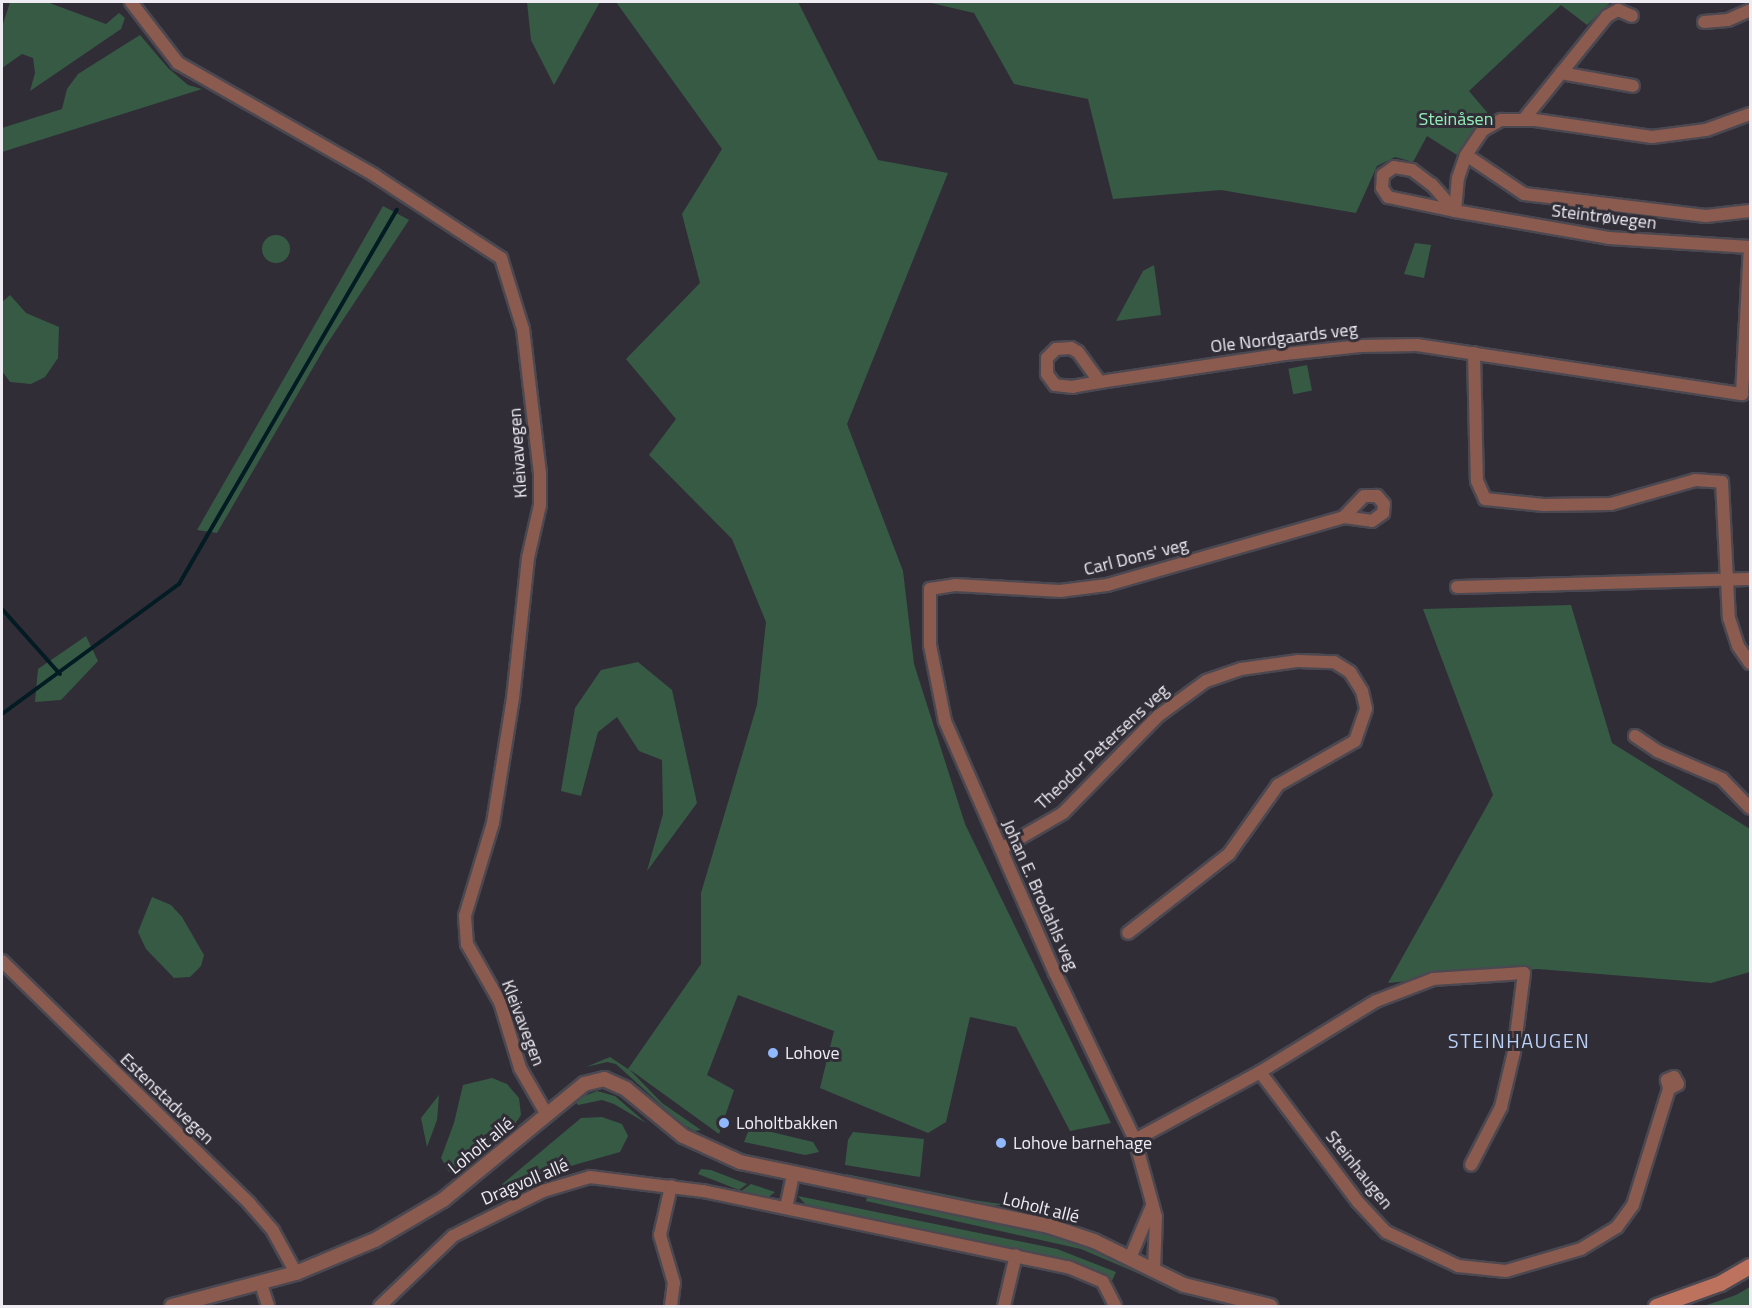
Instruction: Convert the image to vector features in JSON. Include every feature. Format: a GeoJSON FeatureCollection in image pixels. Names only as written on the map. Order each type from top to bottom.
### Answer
{"type":"FeatureCollection","features":[{"type":"Feature","properties":{"kind":"main road"},"geometry":{"type":"LineString","coordinates":[[1656,1306],[1720,1283],[1750,1266]]}},
{"type":"Feature","properties":{"kind":"street","name":"Kleivavegen"},"geometry":{"type":"LineString","coordinates":[[131,2],[178,63],[374,175],[501,258],[522,329],[540,472],[540,505],[528,558],[513,698],[492,824],[465,916],[467,944],[500,1002],[520,1068],[547,1115]]}},
{"type":"Feature","properties":{"kind":"street"},"geometry":{"type":"LineString","coordinates":[[1524,118],[1607,16],[1618,10],[1632,16]]}},
{"type":"Feature","properties":{"kind":"street"},"geometry":{"type":"LineString","coordinates":[[1704,22],[1728,20],[1750,10]]}},
{"type":"Feature","properties":{"kind":"street"},"geometry":{"type":"LineString","coordinates":[[1561,73],[1633,86]]}},
{"type":"Feature","properties":{"kind":"street"},"geometry":{"type":"LineString","coordinates":[[1455,211],[1458,178],[1466,155],[1476,138],[1493,123],[1524,118],[1652,138],[1706,130],[1750,114]]}},
{"type":"Feature","properties":{"kind":"street"},"geometry":{"type":"LineString","coordinates":[[1466,155],[1524,194],[1706,216],[1750,211]]}},
{"type":"Feature","properties":{"kind":"street","name":"Steintrøvegen"},"geometry":{"type":"LineString","coordinates":[[1455,211],[1432,185],[1412,170],[1394,167],[1383,175],[1382,188],[1388,197],[1455,211],[1609,238],[1750,247]]}},
{"type":"Feature","properties":{"kind":"street","name":"Ole Nordgaards veg"},"geometry":{"type":"LineString","coordinates":[[1100,381],[1361,346],[1417,345],[1746,394],[1750,247]]}},
{"type":"Feature","properties":{"kind":"street"},"geometry":{"type":"LineString","coordinates":[[1474,353],[1481,495],[1501,503],[1611,504],[1695,480],[1717,479],[1724,487],[1733,634],[1750,663]]}},
{"type":"Feature","properties":{"kind":"street","name":"Carl Dons' veg"},"geometry":{"type":"LineString","coordinates":[[930,589],[955,585],[1040,591],[1081,589],[1166,571],[1344,517]]}},
{"type":"Feature","properties":{"kind":"street"},"geometry":{"type":"LineString","coordinates":[[1457,587],[1750,579]]}},
{"type":"Feature","properties":{"kind":"street","name":"Johan E. Brodahls veg"},"geometry":{"type":"LineString","coordinates":[[930,589],[930,645],[939,699],[963,768],[1135,1140],[1156,1217],[1154,1271]]}},
{"type":"Feature","properties":{"kind":"street","name":"Theodor Petersens veg"},"geometry":{"type":"LineString","coordinates":[[1000,849],[1063,813],[1158,716],[1206,681],[1240,669],[1298,661],[1334,662],[1350,672],[1362,691],[1366,709],[1354,741],[1278,785],[1223,860],[1128,933]]}},
{"type":"Feature","properties":{"kind":"street"},"geometry":{"type":"LineString","coordinates":[[1635,736],[1657,751],[1722,778],[1750,808]]}},
{"type":"Feature","properties":{"kind":"street","name":"Estenstadvegen"},"geometry":{"type":"LineString","coordinates":[[2,961],[249,1203],[273,1231],[296,1272]]}},
{"type":"Feature","properties":{"kind":"street"},"geometry":{"type":"LineString","coordinates":[[1135,1140],[1260,1072],[1376,1001],[1433,979],[1524,973],[1514,1052],[1501,1107],[1471,1165]]}},
{"type":"Feature","properties":{"kind":"street","name":"Steinhaugen"},"geometry":{"type":"LineString","coordinates":[[1260,1072],[1358,1202],[1386,1232],[1458,1266],[1506,1271],[1581,1249],[1617,1227],[1634,1205],[1669,1089]]}},
{"type":"Feature","properties":{"kind":"street","name":"Loholt allé"},"geometry":{"type":"LineString","coordinates":[[172,1306],[261,1284],[296,1272],[411,1221],[501,1156],[590,1081],[611,1080],[700,1146],[740,1162],[1049,1226],[1130,1258],[1208,1294],[1270,1306]]}},
{"type":"Feature","properties":{"kind":"street"},"geometry":{"type":"LineString","coordinates":[[793,1174],[786,1208],[1068,1267],[1103,1282],[1115,1306]]}},
{"type":"Feature","properties":{"kind":"street","name":"Dragvoll allé"},"geometry":{"type":"LineString","coordinates":[[380,1306],[453,1236],[543,1191],[590,1177],[671,1186],[786,1208]]}},
{"type":"Feature","properties":{"kind":"street"},"geometry":{"type":"LineString","coordinates":[[671,1186],[660,1235],[674,1282],[671,1306]]}},
{"type":"Feature","properties":{"kind":"street"},"geometry":{"type":"LineString","coordinates":[[1130,1258],[1152,1206]]}},
{"type":"Feature","properties":{"kind":"street"},"geometry":{"type":"LineString","coordinates":[[1004,1306],[1016,1255]]}},
{"type":"Feature","properties":{"kind":"street"},"geometry":{"type":"LineString","coordinates":[[261,1284],[268,1306]]}},
{"type":"Feature","properties":{"kind":"green space"},"geometry":{"type":"Polygon","coordinates":[[[10,2],[47,2],[106,24],[119,13],[125,18],[121,29],[30,91],[35,73],[33,58],[22,54],[2,68],[2,27],[10,2]]]}},
{"type":"Feature","properties":{"kind":"green space"},"geometry":{"type":"Polygon","coordinates":[[[527,2],[600,2],[554,85],[531,40],[527,2]]]}},
{"type":"Feature","properties":{"kind":"green space"},"geometry":{"type":"Polygon","coordinates":[[[616,2],[798,2],[878,160],[948,173],[847,424],[903,571],[914,664],[965,824],[1111,1123],[1070,1131],[1016,1027],[970,1017],[946,1122],[928,1133],[820,1088],[834,1031],[738,995],[707,1075],[734,1090],[719,1134],[629,1069],[662,1103],[701,1130],[695,1131],[682,1124],[616,1064],[607,1062],[586,1067],[610,1057],[628,1069],[701,964],[701,893],[757,705],[766,622],[732,539],[649,455],[676,419],[626,359],[700,283],[682,214],[722,149],[616,2]]]}},
{"type":"Feature","properties":{"kind":"green space","name":"Steinåsen"},"geometry":{"type":"Polygon","coordinates":[[[927,2],[1611,2],[1587,25],[1561,5],[1469,91],[1491,117],[1457,155],[1427,136],[1413,162],[1395,157],[1377,166],[1356,213],[1221,190],[1113,199],[1088,99],[1014,84],[974,13],[927,2]]]}},
{"type":"Feature","properties":{"kind":"green space"},"geometry":{"type":"Polygon","coordinates":[[[140,35],[168,68],[188,85],[202,89],[2,152],[2,128],[62,109],[67,89],[78,74],[140,35]]]}},
{"type":"Feature","properties":{"kind":"green space"},"geometry":{"type":"Polygon","coordinates":[[[383,206],[409,220],[325,347],[217,533],[197,530],[383,206]]]}},
{"type":"Feature","properties":{"kind":"green space"},"geometry":{"type":"Polygon","coordinates":[[[276,235],[286,239],[290,249],[286,259],[276,263],[266,259],[262,249],[266,239],[276,235]]]}},
{"type":"Feature","properties":{"kind":"green space"},"geometry":{"type":"Polygon","coordinates":[[[1415,243],[1431,245],[1424,278],[1404,274],[1415,243]]]}},
{"type":"Feature","properties":{"kind":"green space"},"geometry":{"type":"Polygon","coordinates":[[[1154,265],[1161,315],[1116,321],[1143,271],[1154,265]]]}},
{"type":"Feature","properties":{"kind":"green space"},"geometry":{"type":"Polygon","coordinates":[[[10,295],[26,313],[59,327],[58,358],[45,377],[31,384],[10,382],[2,371],[2,302],[10,295]]]}},
{"type":"Feature","properties":{"kind":"green space"},"geometry":{"type":"Polygon","coordinates":[[[1307,365],[1312,391],[1293,394],[1288,369],[1307,365]]]}},
{"type":"Feature","properties":{"kind":"green space"},"geometry":{"type":"Polygon","coordinates":[[[1571,605],[1612,743],[1750,829],[1750,972],[1711,983],[1538,969],[1388,983],[1493,795],[1423,609],[1571,605]]]}},
{"type":"Feature","properties":{"kind":"green space"},"geometry":{"type":"Polygon","coordinates":[[[86,636],[98,661],[61,700],[35,702],[38,669],[86,636]]]}},
{"type":"Feature","properties":{"kind":"green space"},"geometry":{"type":"Polygon","coordinates":[[[638,662],[672,690],[697,803],[647,871],[663,814],[662,760],[639,751],[617,717],[598,732],[581,796],[561,791],[575,708],[601,670],[638,662]]]}},
{"type":"Feature","properties":{"kind":"green space"},"geometry":{"type":"Polygon","coordinates":[[[152,897],[171,905],[182,917],[204,955],[201,966],[190,977],[174,978],[146,949],[138,932],[152,897]]]}},
{"type":"Feature","properties":{"kind":"green space"},"geometry":{"type":"Polygon","coordinates":[[[492,1078],[507,1084],[519,1098],[521,1115],[515,1124],[449,1172],[441,1158],[454,1123],[463,1085],[492,1078]]]}},
{"type":"Feature","properties":{"kind":"green space"},"geometry":{"type":"Polygon","coordinates":[[[597,1091],[615,1096],[646,1123],[614,1104],[602,1100],[578,1105],[574,1100],[597,1091]]]}},
{"type":"Feature","properties":{"kind":"green space"},"geometry":{"type":"Polygon","coordinates":[[[439,1095],[437,1120],[427,1147],[421,1118],[439,1095]]]}},
{"type":"Feature","properties":{"kind":"green space"},"geometry":{"type":"Polygon","coordinates":[[[602,1117],[622,1124],[628,1136],[620,1152],[500,1186],[581,1118],[602,1117]]]}},
{"type":"Feature","properties":{"kind":"green space"},"geometry":{"type":"Polygon","coordinates":[[[750,1127],[813,1142],[819,1152],[805,1155],[744,1142],[750,1127]]]}},
{"type":"Feature","properties":{"kind":"green space"},"geometry":{"type":"Polygon","coordinates":[[[853,1132],[924,1139],[920,1177],[845,1165],[848,1140],[853,1132]]]}},
{"type":"Feature","properties":{"kind":"green space"},"geometry":{"type":"Polygon","coordinates":[[[701,1169],[711,1170],[747,1184],[739,1190],[698,1174],[701,1169]]]}},
{"type":"Feature","properties":{"kind":"green space"},"geometry":{"type":"Polygon","coordinates":[[[846,1174],[1014,1206],[973,1204],[851,1179],[846,1174]]]}},
{"type":"Feature","properties":{"kind":"green space"},"geometry":{"type":"Polygon","coordinates":[[[751,1184],[775,1192],[766,1199],[740,1192],[751,1184]]]}},
{"type":"Feature","properties":{"kind":"green space"},"geometry":{"type":"Polygon","coordinates":[[[798,1196],[1057,1249],[1116,1272],[1111,1283],[1098,1273],[1059,1259],[805,1204],[798,1196]]]}},
{"type":"Feature","properties":{"kind":"green space"},"geometry":{"type":"Polygon","coordinates":[[[867,1197],[1057,1237],[1109,1255],[1149,1278],[1081,1249],[866,1201],[867,1197]]]}},
{"type":"Feature","properties":{"kind":"green space"},"geometry":{"type":"Polygon","coordinates":[[[1750,1287],[1750,1306],[1704,1306],[1736,1295],[1750,1287]]]}},
{"type":"Feature","properties":{"kind":"waterway"},"geometry":{"type":"LineString","coordinates":[[2,714],[179,584],[397,210]]}},
{"type":"Feature","properties":{"kind":"waterway"},"geometry":{"type":"LineString","coordinates":[[2,609],[60,674]]}},
{"type":"Feature","properties":{"kind":"place","name":"Lohove"},"geometry":{"type":"Point","coordinates":[773,1053]}},
{"type":"Feature","properties":{"kind":"place","name":"Loholtbakken"},"geometry":{"type":"Point","coordinates":[724,1123]}},
{"type":"Feature","properties":{"kind":"place","name":"Lohove barnehage"},"geometry":{"type":"Point","coordinates":[1001,1143]}},
{"type":"Feature","properties":{"kind":"district","name":"STEINHAUGEN"},"geometry":{"type":"Point","coordinates":[1519,1040]}}]}
